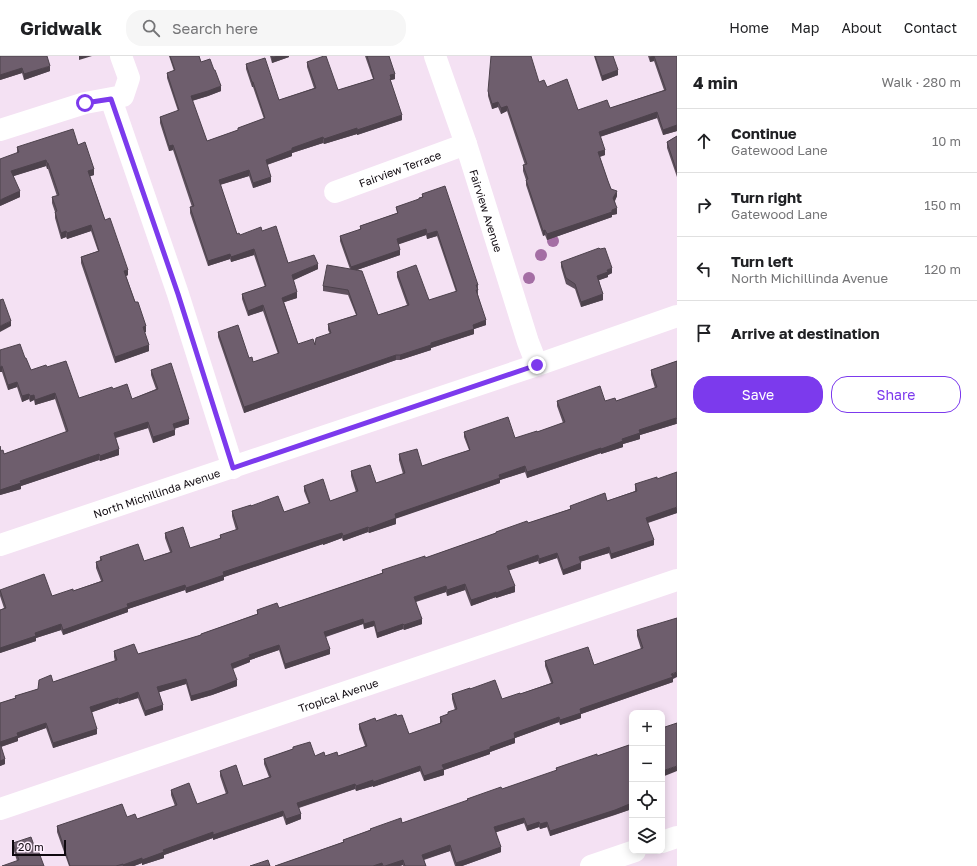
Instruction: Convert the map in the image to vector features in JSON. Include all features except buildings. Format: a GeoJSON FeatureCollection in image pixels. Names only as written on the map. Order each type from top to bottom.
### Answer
{"type":"FeatureCollection","features":[{"type":"Feature","properties":{"kind":"street"},"geometry":{"type":"LineString","coordinates":[[0,130],[85,103],[123,96],[129,78],[121,56]]}},
{"type":"Feature","properties":{"kind":"street","name":"Fairview Avenue"},"geometry":{"type":"LineString","coordinates":[[435,56],[466,144],[528,342],[537,365]]}},
{"type":"Feature","properties":{"kind":"street"},"geometry":{"type":"LineString","coordinates":[[111,99],[175,286],[233,468]]}},
{"type":"Feature","properties":{"kind":"street","name":"Fairview Terrace"},"geometry":{"type":"LineString","coordinates":[[335,192],[466,144]]}},
{"type":"Feature","properties":{"kind":"street","name":"North Michillinda Avenue"},"geometry":{"type":"LineString","coordinates":[[0,545],[233,468],[677,316]]}},
{"type":"Feature","properties":{"kind":"street","name":"Tropical Avenue"},"geometry":{"type":"LineString","coordinates":[[0,809],[677,580]]}},
{"type":"Feature","properties":{"kind":"street"},"geometry":{"type":"LineString","coordinates":[[665,841],[677,837]]}},
{"type":"Feature","properties":{"kind":"street"},"geometry":{"type":"LineString","coordinates":[[591,866],[629,853]]}},
{"type":"Feature","properties":{"kind":"route"},"geometry":{"type":"LineString","coordinates":[[85,103],[111,99],[178,294],[233,468],[537,365]]}}]}
